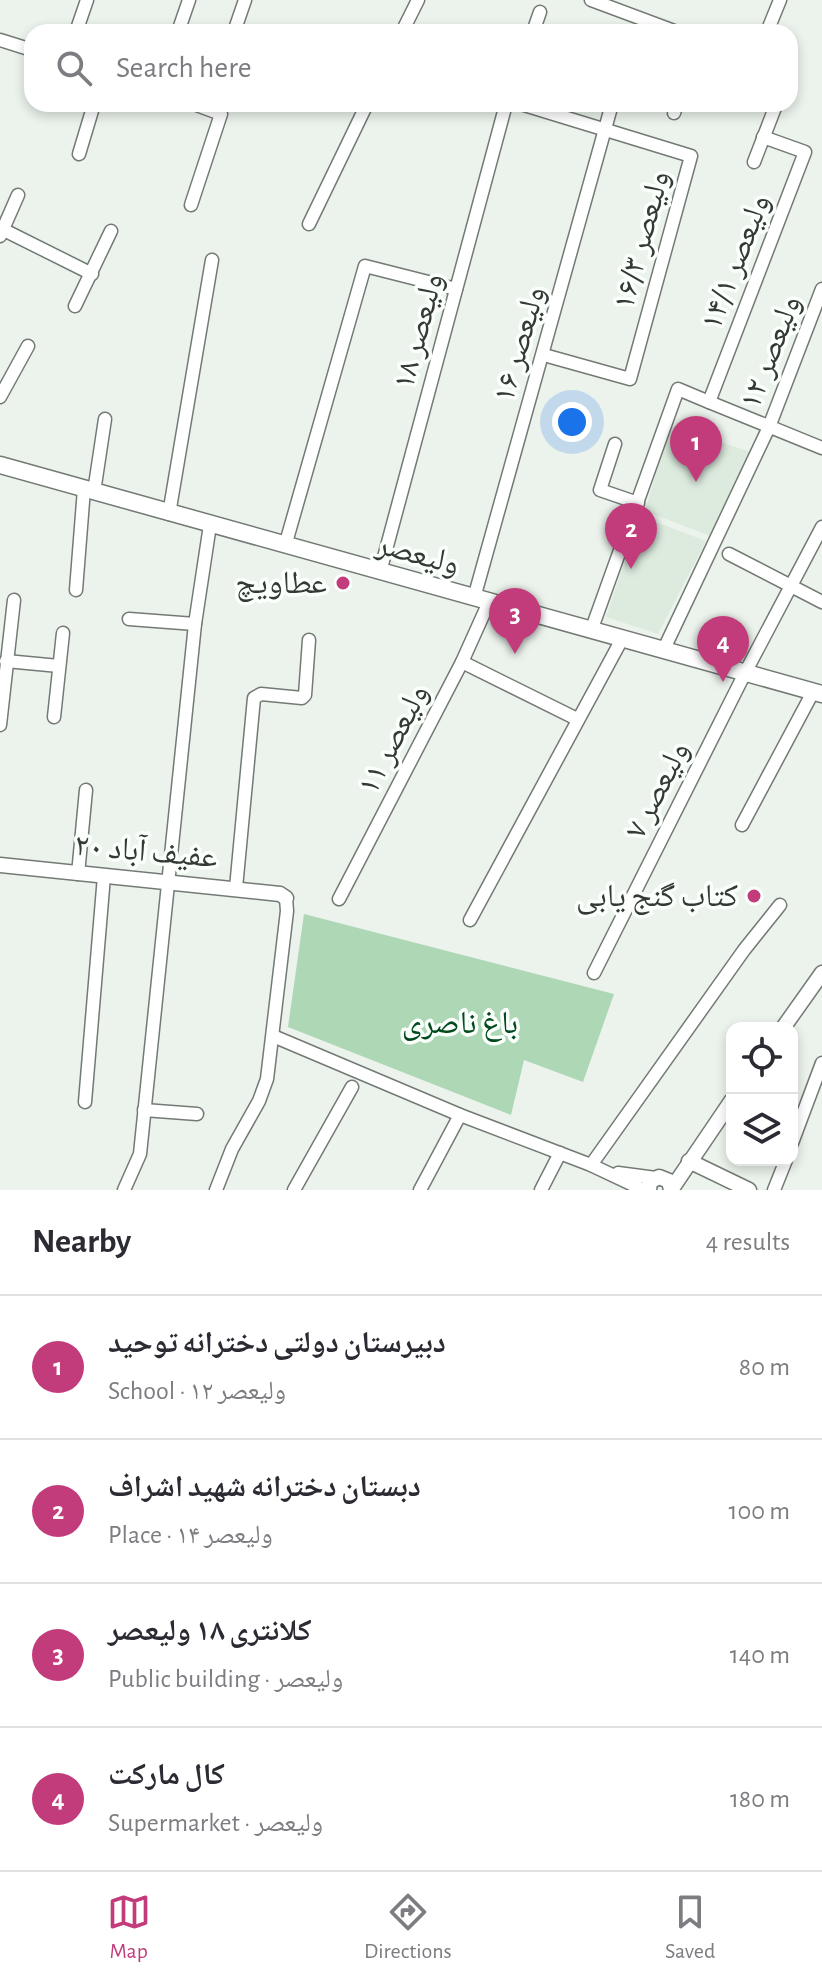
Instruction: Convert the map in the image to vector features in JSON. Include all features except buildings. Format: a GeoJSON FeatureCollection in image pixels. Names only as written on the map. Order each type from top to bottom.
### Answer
{"type":"FeatureCollection","features":[{"type":"Feature","properties":{"kind":"main road","name":"ولیعصر"},"geometry":{"type":"LineString","coordinates":[[0,465],[819,692]]}},
{"type":"Feature","properties":{"kind":"street"},"geometry":{"type":"LineString","coordinates":[[79,24],[87,0]]}},
{"type":"Feature","properties":{"kind":"street"},"geometry":{"type":"LineString","coordinates":[[181,24],[189,0]]}},
{"type":"Feature","properties":{"kind":"street"},"geometry":{"type":"LineString","coordinates":[[237,24],[245,0]]}},
{"type":"Feature","properties":{"kind":"street"},"geometry":{"type":"LineString","coordinates":[[406,24],[418,0]]}},
{"type":"Feature","properties":{"kind":"street"},"geometry":{"type":"LineString","coordinates":[[591,0],[655,24]]}},
{"type":"Feature","properties":{"kind":"street"},"geometry":{"type":"LineString","coordinates":[[770,24],[780,0]]}},
{"type":"Feature","properties":{"kind":"street"},"geometry":{"type":"LineString","coordinates":[[536,24],[540,12]]}},
{"type":"Feature","properties":{"kind":"street"},"geometry":{"type":"LineString","coordinates":[[636,24],[638,18]]}},
{"type":"Feature","properties":{"kind":"street"},"geometry":{"type":"LineString","coordinates":[[0,40],[24,48]]}},
{"type":"Feature","properties":{"kind":"street"},"geometry":{"type":"LineString","coordinates":[[79,154],[92,112]]}},
{"type":"Feature","properties":{"kind":"street"},"geometry":{"type":"LineString","coordinates":[[191,205],[221,114],[216,112]]}},
{"type":"Feature","properties":{"kind":"street"},"geometry":{"type":"LineString","coordinates":[[309,224],[363,112]]}},
{"type":"Feature","properties":{"kind":"street","name":"۱۸ ولیعصر"},"geometry":{"type":"LineString","coordinates":[[380,572],[504,112]]}},
{"type":"Feature","properties":{"kind":"street"},"geometry":{"type":"LineString","coordinates":[[547,112],[605,130]]}},
{"type":"Feature","properties":{"kind":"street","name":"۱۶ ولیعصر"},"geometry":{"type":"LineString","coordinates":[[482,600],[610,112]]}},
{"type":"Feature","properties":{"kind":"street"},"geometry":{"type":"LineString","coordinates":[[754,162],[773,112]]}},
{"type":"Feature","properties":{"kind":"street","name":"۱۶/۳ ولیعصر"},"geometry":{"type":"LineString","coordinates":[[544,355],[630,379],[691,156],[605,130]]}},
{"type":"Feature","properties":{"kind":"street","name":"۱۴/۱ ولیعصر"},"geometry":{"type":"LineString","coordinates":[[709,402],[805,152],[763,137]]}},
{"type":"Feature","properties":{"kind":"street"},"geometry":{"type":"LineString","coordinates":[[18,195],[1,231],[92,274]]}},
{"type":"Feature","properties":{"kind":"street"},"geometry":{"type":"LineString","coordinates":[[75,306],[111,231]]}},
{"type":"Feature","properties":{"kind":"street"},"geometry":{"type":"LineString","coordinates":[[169,514],[212,260]]}},
{"type":"Feature","properties":{"kind":"street"},"geometry":{"type":"LineString","coordinates":[[285,546],[365,266],[456,289]]}},
{"type":"Feature","properties":{"kind":"street","name":"۱۲ ولیعصر"},"geometry":{"type":"LineString","coordinates":[[663,651],[769,427],[822,289]]}},
{"type":"Feature","properties":{"kind":"street"},"geometry":{"type":"LineString","coordinates":[[0,397],[28,346]]}},
{"type":"Feature","properties":{"kind":"street"},"geometry":{"type":"LineString","coordinates":[[591,631],[678,389],[822,448]]}},
{"type":"Feature","properties":{"kind":"street"},"geometry":{"type":"LineString","coordinates":[[76,590],[89,491],[105,419]]}},
{"type":"Feature","properties":{"kind":"street"},"geometry":{"type":"LineString","coordinates":[[615,444],[600,490],[638,503]]}},
{"type":"Feature","properties":{"kind":"street"},"geometry":{"type":"LineString","coordinates":[[124,1190],[140,1154],[195,624],[210,525]]}},
{"type":"Feature","properties":{"kind":"street","name":"۷ ولیعصر"},"geometry":{"type":"LineString","coordinates":[[594,973],[822,527]]}},
{"type":"Feature","properties":{"kind":"street"},"geometry":{"type":"LineString","coordinates":[[729,554],[822,602]]}},
{"type":"Feature","properties":{"kind":"street"},"geometry":{"type":"LineString","coordinates":[[0,725],[14,600]]}},
{"type":"Feature","properties":{"kind":"street","name":"۱۱ ولیعصر"},"geometry":{"type":"LineString","coordinates":[[339,899],[462,662],[482,600]]}},
{"type":"Feature","properties":{"kind":"street"},"geometry":{"type":"LineString","coordinates":[[129,619],[195,624]]}},
{"type":"Feature","properties":{"kind":"street"},"geometry":{"type":"LineString","coordinates":[[54,717],[63,633]]}},
{"type":"Feature","properties":{"kind":"street"},"geometry":{"type":"LineString","coordinates":[[470,920],[622,639]]}},
{"type":"Feature","properties":{"kind":"street"},"geometry":{"type":"LineString","coordinates":[[236,888],[254,698],[261,694],[302,698],[305,695],[309,640]]}},
{"type":"Feature","properties":{"kind":"street"},"geometry":{"type":"LineString","coordinates":[[6,661],[59,666]]}},
{"type":"Feature","properties":{"kind":"street"},"geometry":{"type":"LineString","coordinates":[[462,662],[577,719]]}},
{"type":"Feature","properties":{"kind":"street"},"geometry":{"type":"LineString","coordinates":[[742,825],[819,692]]}},
{"type":"Feature","properties":{"kind":"street"},"geometry":{"type":"LineString","coordinates":[[78,874],[86,790]]}},
{"type":"Feature","properties":{"kind":"street","name":"عفیف آباد ۲۰"},"geometry":{"type":"LineString","coordinates":[[0,865],[236,888],[280,894],[286,898]]}},
{"type":"Feature","properties":{"kind":"street"},"geometry":{"type":"LineString","coordinates":[[85,1102],[104,876]]}},
{"type":"Feature","properties":{"kind":"street"},"geometry":{"type":"LineString","coordinates":[[216,1190],[232,1149],[259,1101],[267,1079],[286,898]]}},
{"type":"Feature","properties":{"kind":"street"},"geometry":{"type":"LineString","coordinates":[[591,1165],[744,950],[780,905]]}},
{"type":"Feature","properties":{"kind":"street"},"geometry":{"type":"LineString","coordinates":[[787,1022],[822,973]]}},
{"type":"Feature","properties":{"kind":"street"},"geometry":{"type":"LineString","coordinates":[[273,1036],[460,1115],[607,1171],[652,1184],[669,1181],[671,1190]]}},
{"type":"Feature","properties":{"kind":"street"},"geometry":{"type":"LineString","coordinates":[[798,1127],[822,1063]]}},
{"type":"Feature","properties":{"kind":"street"},"geometry":{"type":"LineString","coordinates":[[299,1188],[352,1087]]}},
{"type":"Feature","properties":{"kind":"street"},"geometry":{"type":"LineString","coordinates":[[671,1190],[726,1108]]}},
{"type":"Feature","properties":{"kind":"street"},"geometry":{"type":"LineString","coordinates":[[144,1110],[197,1114]]}},
{"type":"Feature","properties":{"kind":"street"},"geometry":{"type":"LineString","coordinates":[[420,1190],[460,1115]]}},
{"type":"Feature","properties":{"kind":"street"},"geometry":{"type":"LineString","coordinates":[[541,1190],[560,1153]]}},
{"type":"Feature","properties":{"kind":"street"},"geometry":{"type":"LineString","coordinates":[[652,1184],[686,1164]]}},
{"type":"Feature","properties":{"kind":"street"},"geometry":{"type":"LineString","coordinates":[[686,1164],[749,1190]]}},
{"type":"Feature","properties":{"kind":"street"},"geometry":{"type":"LineString","coordinates":[[774,1190],[784,1166]]}},
{"type":"Feature","properties":{"kind":"shaded area"},"geometry":{"type":"Polygon","coordinates":[[[670,426],[754,453],[710,536],[645,511],[670,426]]]}},
{"type":"Feature","properties":{"kind":"shaded area"},"geometry":{"type":"Polygon","coordinates":[[[640,516],[706,541],[658,634],[606,617],[640,516]]]}},
{"type":"Feature","properties":{"kind":"green space","name":"باغ ناصری"},"geometry":{"type":"Polygon","coordinates":[[[304,914],[614,994],[583,1082],[524,1060],[511,1115],[288,1027],[304,914]]]}},
{"type":"Feature","properties":{"kind":"place","name":"دبیرستان دولتی دخترانه توحید"},"geometry":{"type":"Point","coordinates":[696,482]}},
{"type":"Feature","properties":{"kind":"place","name":"دبستان دخترانه شهید اشراف"},"geometry":{"type":"Point","coordinates":[631,569]}},
{"type":"Feature","properties":{"kind":"place","name":"عطاویچ"},"geometry":{"type":"Point","coordinates":[343,583]}},
{"type":"Feature","properties":{"kind":"place","name":"کلانتری ۱۸ ولیعصر"},"geometry":{"type":"Point","coordinates":[515,654]}},
{"type":"Feature","properties":{"kind":"place","name":"کال مارکت"},"geometry":{"type":"Point","coordinates":[723,682]}},
{"type":"Feature","properties":{"kind":"place","name":"کتاب گنج یابی"},"geometry":{"type":"Point","coordinates":[754,896]}}]}
